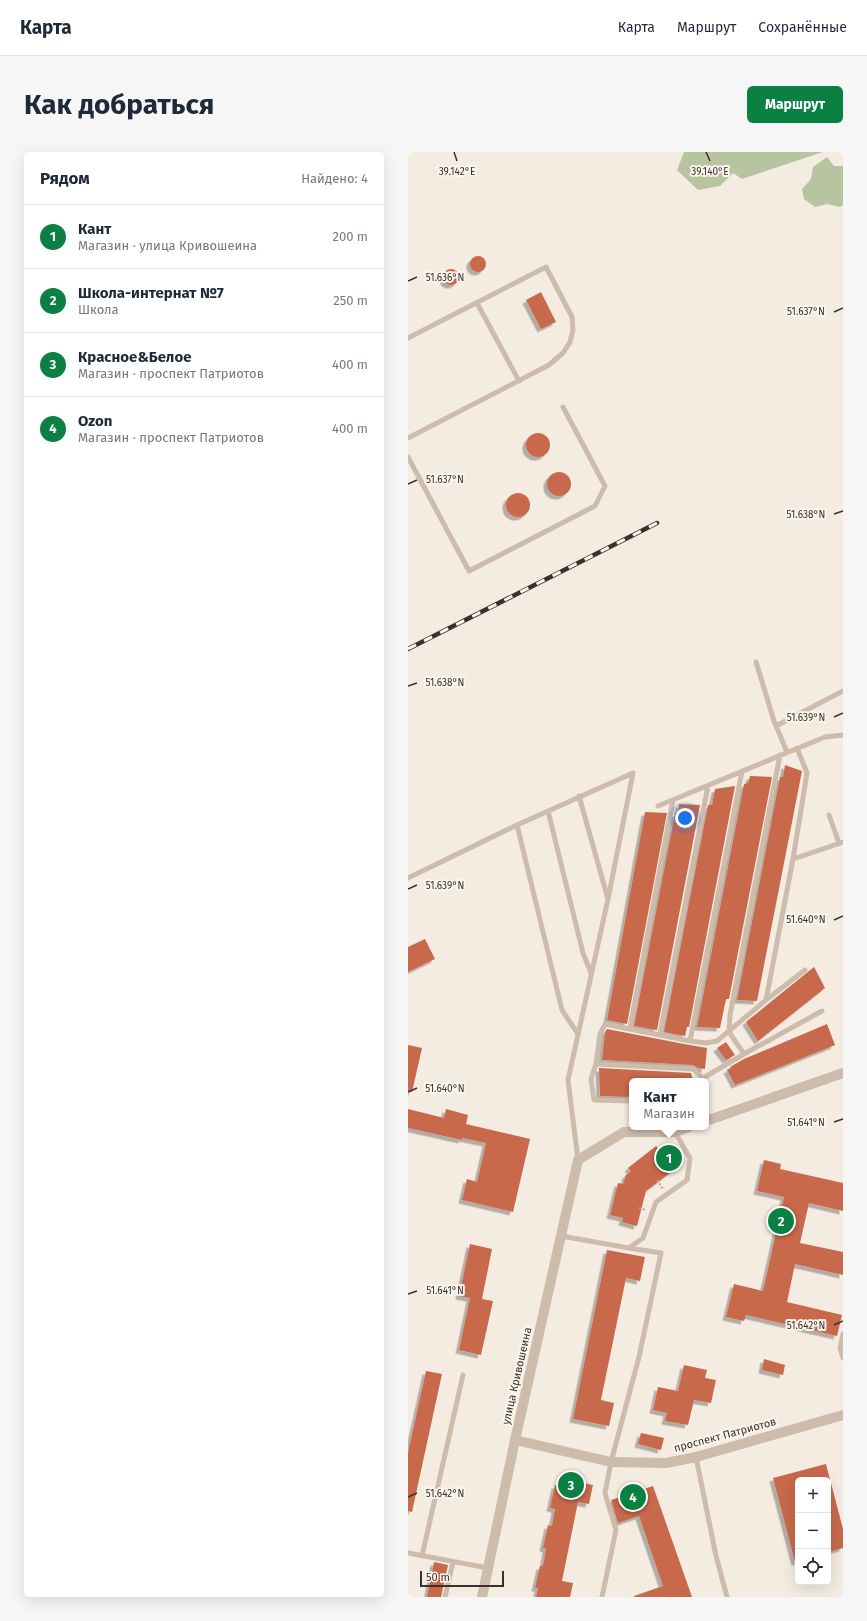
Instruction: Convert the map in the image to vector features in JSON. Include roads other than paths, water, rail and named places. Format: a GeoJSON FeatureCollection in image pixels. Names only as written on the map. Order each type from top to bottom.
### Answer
{"type":"FeatureCollection","features":[{"type":"Feature","properties":{"kind":"street"},"geometry":{"type":"LineString","coordinates":[[709,1120],[843,1073]]}},
{"type":"Feature","properties":{"kind":"street"},"geometry":{"type":"LineString","coordinates":[[578,1160],[624,1132],[675,1132],[681,1130]]}},
{"type":"Feature","properties":{"kind":"street","name":"улица Кривошеина"},"geometry":{"type":"LineString","coordinates":[[482,1597],[515,1440],[578,1160]]}},
{"type":"Feature","properties":{"kind":"street","name":"проспект Патриотов"},"geometry":{"type":"LineString","coordinates":[[515,1440],[611,1462],[666,1463],[696,1457],[843,1415]]}},
{"type":"Feature","properties":{"kind":"lane"},"geometry":{"type":"LineString","coordinates":[[408,338],[546,267],[572,317],[573,330],[570,342],[563,353],[549,365],[408,438]]}},
{"type":"Feature","properties":{"kind":"lane"},"geometry":{"type":"LineString","coordinates":[[477,303],[519,381]]}},
{"type":"Feature","properties":{"kind":"lane"},"geometry":{"type":"LineString","coordinates":[[408,457],[469,571],[595,506],[605,486],[562,407]]}},
{"type":"Feature","properties":{"kind":"lane"},"geometry":{"type":"LineString","coordinates":[[756,662],[776,726],[787,752]]}},
{"type":"Feature","properties":{"kind":"lane"},"geometry":{"type":"LineString","coordinates":[[776,726],[843,691]]}},
{"type":"Feature","properties":{"kind":"lane"},"geometry":{"type":"LineString","coordinates":[[658,806],[825,737],[843,736]]}},
{"type":"Feature","properties":{"kind":"lane"},"geometry":{"type":"LineString","coordinates":[[766,1000],[794,859],[808,773],[797,748]]}},
{"type":"Feature","properties":{"kind":"lane"},"geometry":{"type":"LineString","coordinates":[[744,1054],[729,1032],[730,1015],[780,755]]}},
{"type":"Feature","properties":{"kind":"lane"},"geometry":{"type":"LineString","coordinates":[[690,1041],[742,771]]}},
{"type":"Feature","properties":{"kind":"lane"},"geometry":{"type":"LineString","coordinates":[[408,878],[548,810],[633,773],[608,899],[568,1080],[578,1160]]}},
{"type":"Feature","properties":{"kind":"lane"},"geometry":{"type":"LineString","coordinates":[[660,1034],[708,786]]}},
{"type":"Feature","properties":{"kind":"lane"},"geometry":{"type":"LineString","coordinates":[[579,796],[608,899]]}},
{"type":"Feature","properties":{"kind":"lane"},"geometry":{"type":"LineString","coordinates":[[630,1028],[673,800]]}},
{"type":"Feature","properties":{"kind":"lane"},"geometry":{"type":"LineString","coordinates":[[548,810],[583,953],[591,974]]}},
{"type":"Feature","properties":{"kind":"lane"},"geometry":{"type":"LineString","coordinates":[[794,859],[841,843],[829,815]]}},
{"type":"Feature","properties":{"kind":"lane"},"geometry":{"type":"LineString","coordinates":[[517,825],[562,1010],[578,1034]]}},
{"type":"Feature","properties":{"kind":"lane"},"geometry":{"type":"LineString","coordinates":[[629,1100],[594,1100],[591,1078],[596,1064],[600,1034],[605,1024],[690,1041],[706,1043],[717,1041],[805,970]]}},
{"type":"Feature","properties":{"kind":"lane"},"geometry":{"type":"LineString","coordinates":[[702,1078],[822,1011]]}},
{"type":"Feature","properties":{"kind":"lane"},"geometry":{"type":"LineString","coordinates":[[596,1064],[693,1069],[699,1078]]}},
{"type":"Feature","properties":{"kind":"lane"},"geometry":{"type":"LineString","coordinates":[[624,1132],[629,1128]]}},
{"type":"Feature","properties":{"kind":"lane"},"geometry":{"type":"LineString","coordinates":[[629,1248],[643,1238],[656,1202],[687,1180],[690,1158],[675,1132]]}},
{"type":"Feature","properties":{"kind":"lane"},"geometry":{"type":"LineString","coordinates":[[560,1236],[661,1253],[639,1357],[611,1462],[605,1493],[616,1530],[602,1597]]}},
{"type":"Feature","properties":{"kind":"lane"},"geometry":{"type":"LineString","coordinates":[[843,1334],[840,1348],[843,1358]]}},
{"type":"Feature","properties":{"kind":"lane"},"geometry":{"type":"LineString","coordinates":[[422,1556],[463,1375]]}},
{"type":"Feature","properties":{"kind":"lane"},"geometry":{"type":"LineString","coordinates":[[696,1457],[716,1556],[727,1597]]}},
{"type":"Feature","properties":{"kind":"lane"},"geometry":{"type":"LineString","coordinates":[[408,1553],[488,1568]]}},
{"type":"Feature","properties":{"kind":"lane"},"geometry":{"type":"LineString","coordinates":[[445,1597],[453,1562]]}},
{"type":"Feature","properties":{"kind":"railway"},"geometry":{"type":"LineString","coordinates":[[408,649],[657,523]]}},
{"type":"Feature","properties":{"kind":"place","name":"Кант"},"geometry":{"type":"Point","coordinates":[669,1158]}},
{"type":"Feature","properties":{"kind":"place","name":"Школа-интернат №7"},"geometry":{"type":"Point","coordinates":[781,1221]}},
{"type":"Feature","properties":{"kind":"place","name":"Красное&Белое"},"geometry":{"type":"Point","coordinates":[571,1485]}},
{"type":"Feature","properties":{"kind":"place","name":"Ozon"},"geometry":{"type":"Point","coordinates":[633,1497]}}]}
